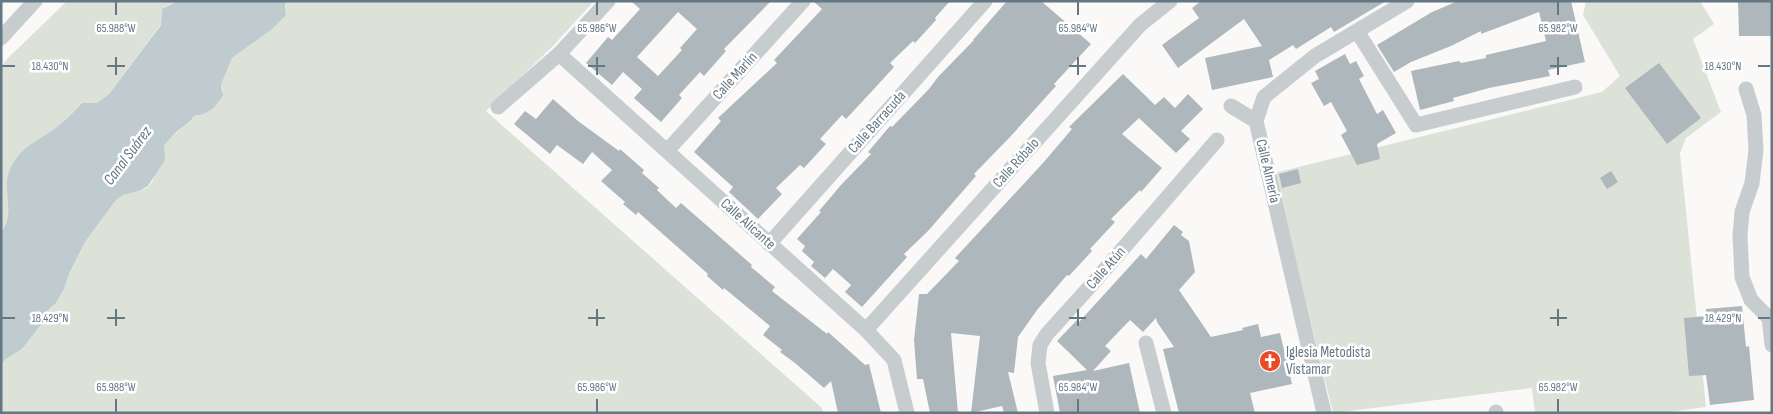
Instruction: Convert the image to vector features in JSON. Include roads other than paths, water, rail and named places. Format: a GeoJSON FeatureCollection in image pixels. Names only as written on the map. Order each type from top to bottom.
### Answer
{"type":"FeatureCollection","features":[{"type":"Feature","properties":{"kind":"street"},"geometry":{"type":"LineString","coordinates":[[1,38],[35,1]]}},
{"type":"Feature","properties":{"kind":"street"},"geometry":{"type":"LineString","coordinates":[[498,107],[559,54],[608,1]]}},
{"type":"Feature","properties":{"kind":"street","name":"Calle Marlín"},"geometry":{"type":"LineString","coordinates":[[667,151],[803,1]]}},
{"type":"Feature","properties":{"kind":"street","name":"Calle Barracuda"},"geometry":{"type":"LineString","coordinates":[[769,244],[985,1]]}},
{"type":"Feature","properties":{"kind":"street","name":"Calle Róbalo"},"geometry":{"type":"LineString","coordinates":[[866,330],[1140,25],[1170,1]]}},
{"type":"Feature","properties":{"kind":"street","name":"Calle Almería"},"geometry":{"type":"LineString","coordinates":[[1324,413],[1256,121],[1264,97],[1315,56],[1407,1]]}},
{"type":"Feature","properties":{"kind":"street"},"geometry":{"type":"LineString","coordinates":[[1357,31],[1416,125],[1575,87]]}},
{"type":"Feature","properties":{"kind":"street","name":"Calle Alicante"},"geometry":{"type":"LineString","coordinates":[[559,54],[866,330],[894,360],[907,413]]}},
{"type":"Feature","properties":{"kind":"street"},"geometry":{"type":"LineString","coordinates":[[1746,89],[1754,115],[1756,150],[1752,184],[1742,212],[1740,236],[1742,277],[1751,300],[1769,318],[1772,345]]}},
{"type":"Feature","properties":{"kind":"street"},"geometry":{"type":"LineString","coordinates":[[1231,106],[1256,121]]}},
{"type":"Feature","properties":{"kind":"street","name":"Calle Atún"},"geometry":{"type":"LineString","coordinates":[[1047,413],[1038,363],[1040,345],[1047,334],[1217,140]]}},
{"type":"Feature","properties":{"kind":"street"},"geometry":{"type":"LineString","coordinates":[[1146,343],[1164,413]]}},
{"type":"Feature","properties":{"kind":"water","name":"Canal Suárez"},"geometry":{"type":"Polygon","coordinates":[[[286,1],[286,15],[271,30],[232,58],[221,85],[223,95],[214,107],[207,112],[194,116],[169,139],[164,146],[165,160],[148,186],[123,195],[116,200],[85,242],[69,274],[64,289],[56,303],[46,312],[44,321],[22,349],[1,364],[1,232],[8,218],[7,179],[13,164],[22,151],[57,127],[82,103],[97,103],[109,94],[161,25],[162,9],[176,2],[286,1]]]}},
{"type":"Feature","properties":{"kind":"place","name":"Iglesia Metodista Vistamar"},"geometry":{"type":"Point","coordinates":[1270,361]}}]}
